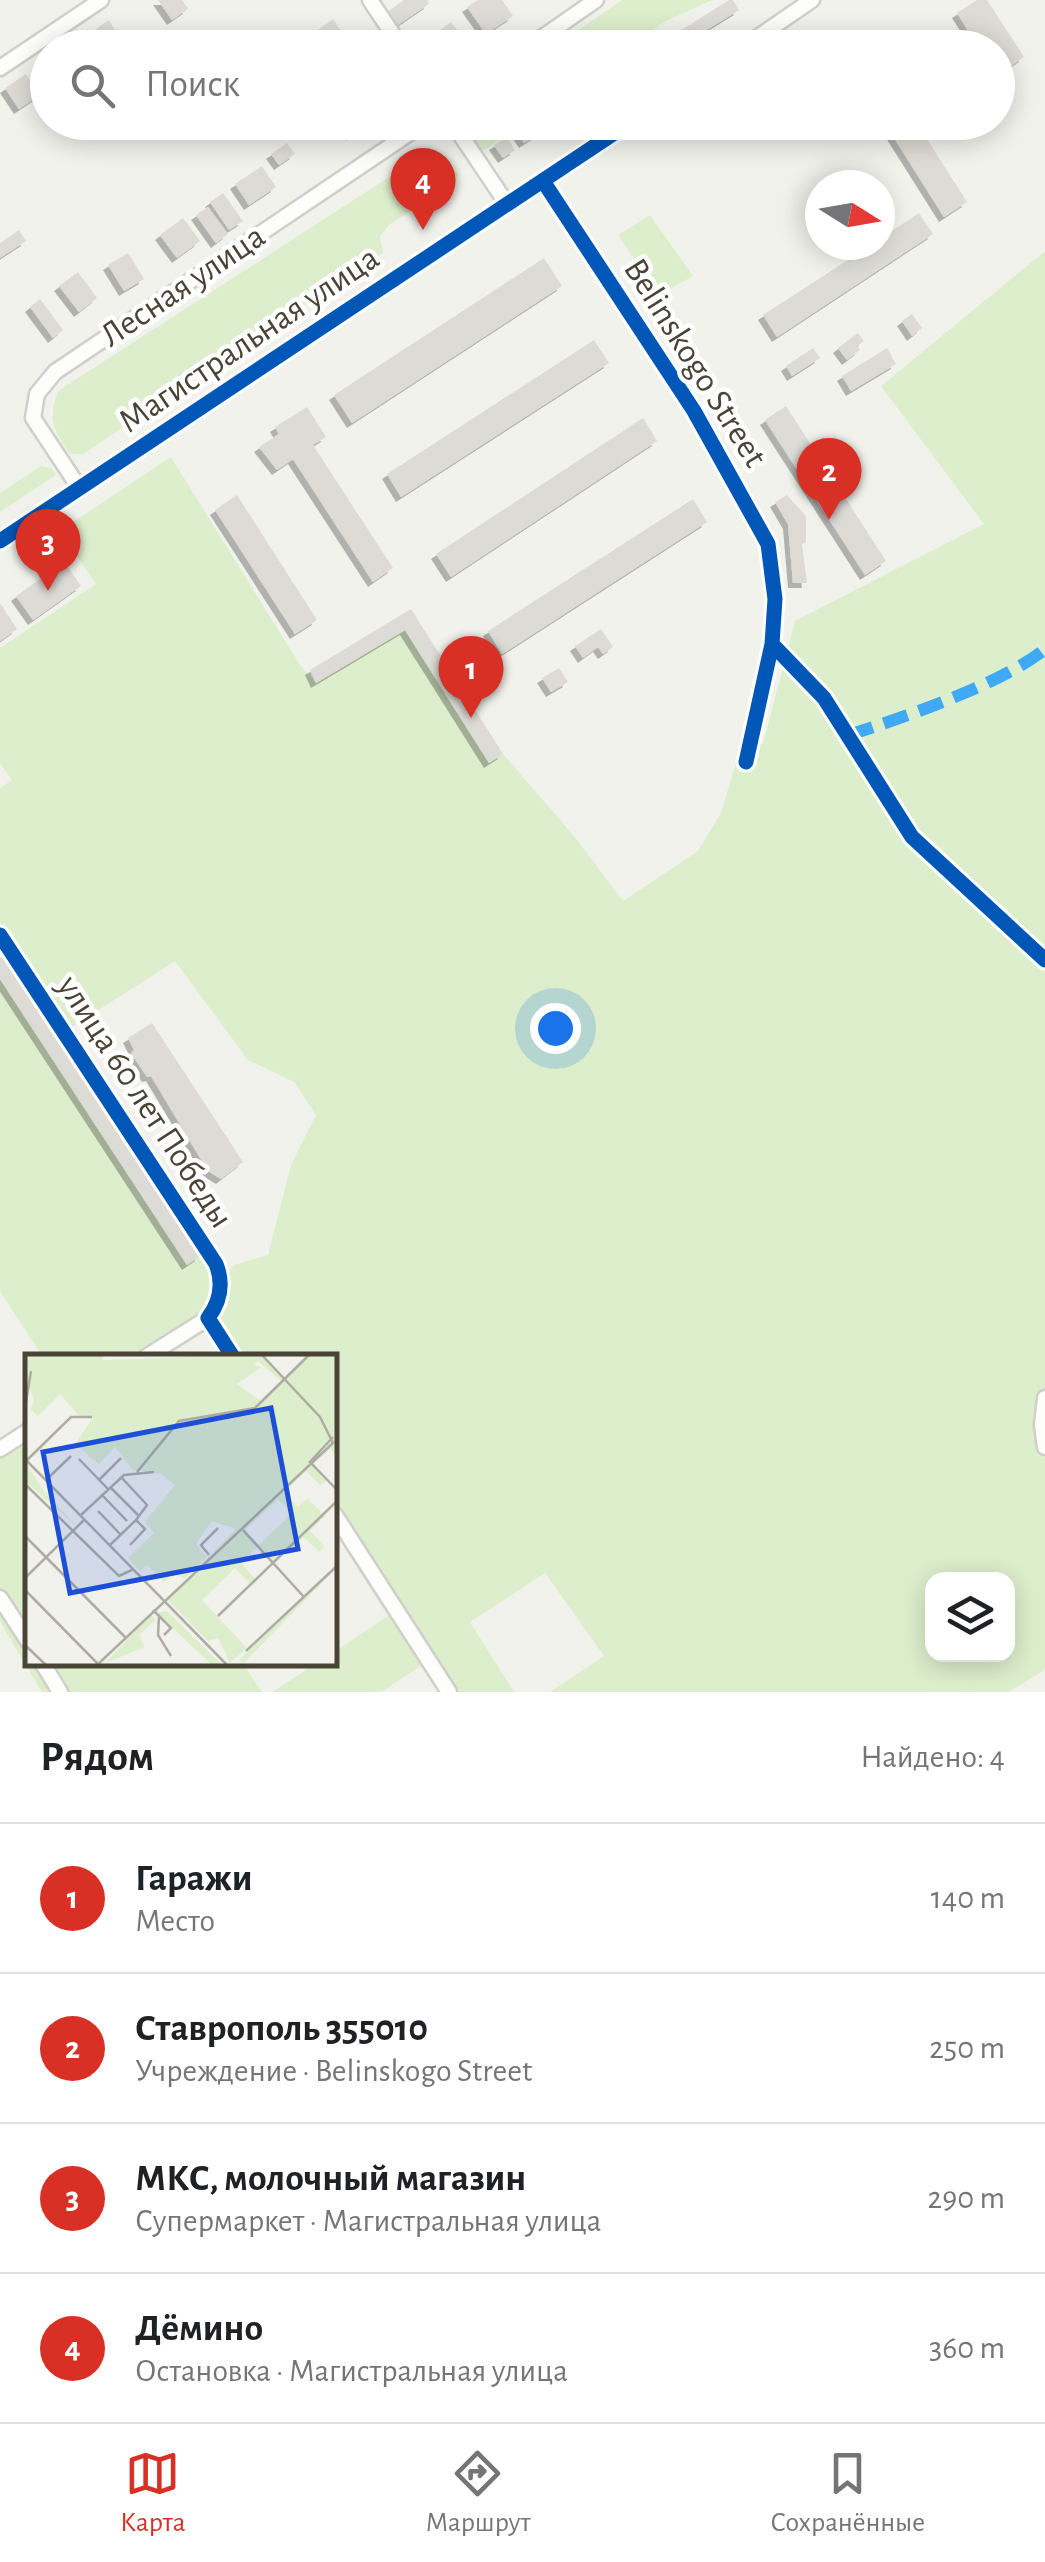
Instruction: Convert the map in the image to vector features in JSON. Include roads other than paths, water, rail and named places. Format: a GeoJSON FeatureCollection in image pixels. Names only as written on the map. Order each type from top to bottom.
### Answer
{"type":"FeatureCollection","features":[{"type":"Feature","properties":{"kind":"street"},"geometry":{"type":"LineString","coordinates":[[56,30],[101,0]]}},
{"type":"Feature","properties":{"kind":"street"},"geometry":{"type":"LineString","coordinates":[[370,0],[390,30]]}},
{"type":"Feature","properties":{"kind":"street"},"geometry":{"type":"LineString","coordinates":[[554,30],[596,0]]}},
{"type":"Feature","properties":{"kind":"street"},"geometry":{"type":"LineString","coordinates":[[768,30],[812,0]]}},
{"type":"Feature","properties":{"kind":"street"},"geometry":{"type":"LineString","coordinates":[[0,68],[30,48]]}},
{"type":"Feature","properties":{"kind":"street","name":"Лесная улица"},"geometry":{"type":"LineString","coordinates":[[80,489],[33,418],[36,394],[55,372],[399,140]]}},
{"type":"Feature","properties":{"kind":"street"},"geometry":{"type":"LineString","coordinates":[[464,140],[507,204]]}},
{"type":"Feature","properties":{"kind":"street","name":"Магистральная улица"},"geometry":{"type":"LineString","coordinates":[[0,541],[603,140]]}},
{"type":"Feature","properties":{"kind":"street","name":"Belinskogo Street"},"geometry":{"type":"LineString","coordinates":[[543,181],[700,420],[768,544],[775,599],[772,644],[746,762]]}},
{"type":"Feature","properties":{"kind":"street"},"geometry":{"type":"LineString","coordinates":[[772,644],[824,698],[912,838],[1045,960]]}},
{"type":"Feature","properties":{"kind":"street","name":"улица 60 лет Победы"},"geometry":{"type":"LineString","coordinates":[[0,936],[216,1264],[221,1288],[208,1318]]}},
{"type":"Feature","properties":{"kind":"street"},"geometry":{"type":"LineString","coordinates":[[151,1354],[208,1318],[231,1354]]}},
{"type":"Feature","properties":{"kind":"street"},"geometry":{"type":"LineString","coordinates":[[1045,1398],[1045,1447]]}},
{"type":"Feature","properties":{"kind":"street"},"geometry":{"type":"LineString","coordinates":[[0,1449],[25,1434]]}},
{"type":"Feature","properties":{"kind":"street"},"geometry":{"type":"LineString","coordinates":[[338,1520],[449,1692]]}},
{"type":"Feature","properties":{"kind":"street"},"geometry":{"type":"LineString","coordinates":[[0,1598],[25,1636]]}},
{"type":"Feature","properties":{"kind":"street"},"geometry":{"type":"LineString","coordinates":[[44,1667],[60,1692]]}},
{"type":"Feature","properties":{"kind":"place","name":"Дёмино"},"geometry":{"type":"Point","coordinates":[423,230]}},
{"type":"Feature","properties":{"kind":"place","name":"Ставрополь 355010"},"geometry":{"type":"Point","coordinates":[829,520]}},
{"type":"Feature","properties":{"kind":"place","name":"МКС, молочный магазин"},"geometry":{"type":"Point","coordinates":[48,591]}},
{"type":"Feature","properties":{"kind":"place","name":"Гаражи"},"geometry":{"type":"Point","coordinates":[471,718]}}]}
